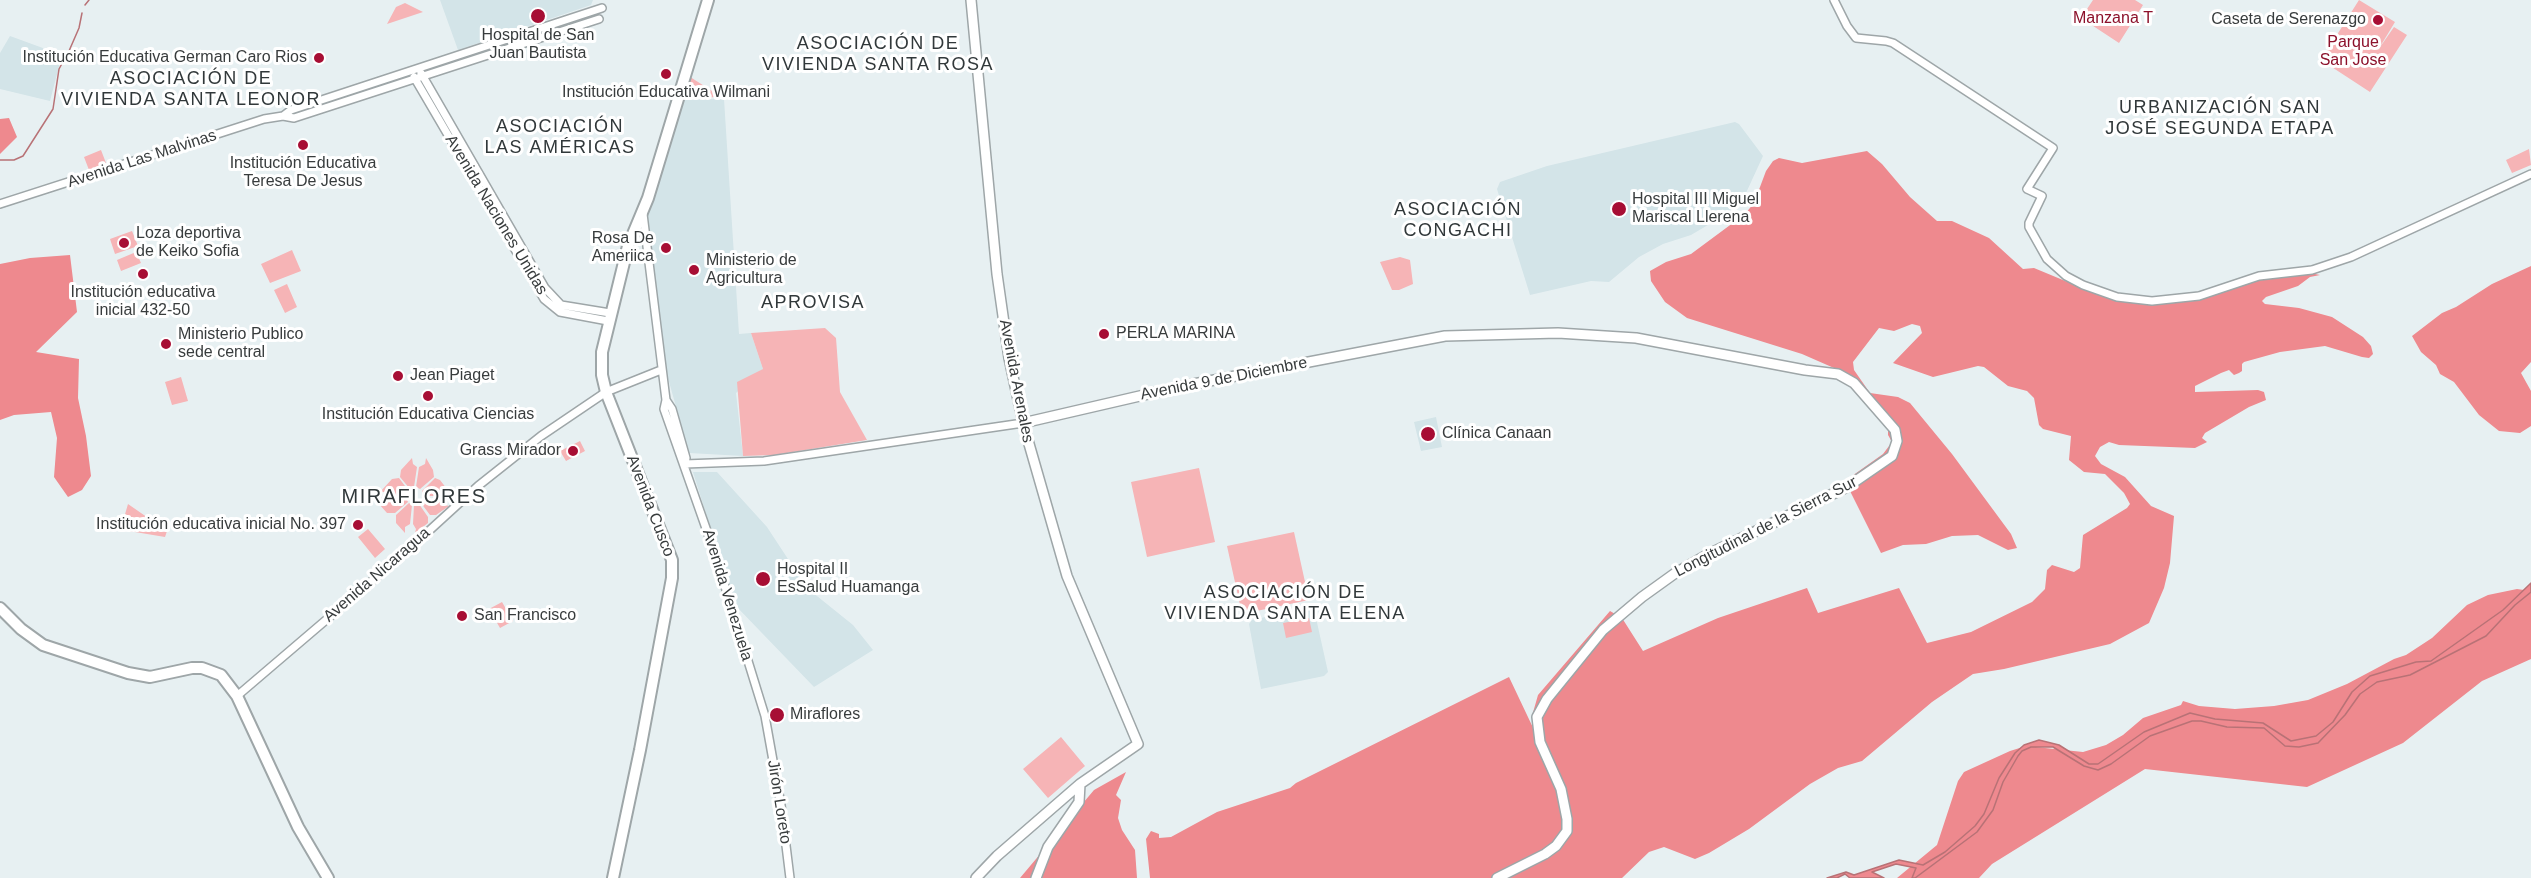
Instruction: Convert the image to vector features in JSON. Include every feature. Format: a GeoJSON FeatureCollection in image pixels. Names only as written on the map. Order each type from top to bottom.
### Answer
{"type":"FeatureCollection","features":[{"type":"Feature","properties":{"kind":"highway","name":"Avenida Cusco"},"geometry":{"type":"LineString","coordinates":[[642,211],[642,200],[701,0]]}},
{"type":"Feature","properties":{"kind":"highway","name":"Avenida Cusco"},"geometry":{"type":"LineString","coordinates":[[612,878],[640,750],[672,578],[672,560],[606,392],[601,363],[609,317],[628,246],[642,211],[708,0]]}},
{"type":"Feature","properties":{"kind":"highway"},"geometry":{"type":"LineString","coordinates":[[0,608],[26,633],[43,645],[141,677],[192,668],[214,671],[225,679],[237,696],[298,827],[328,878]]}},
{"type":"Feature","properties":{"kind":"main road","name":"Avenida Arenales"},"geometry":{"type":"LineString","coordinates":[[971,0],[997,274],[1009,358],[1023,423],[1067,576],[1138,744],[1080,784]]}},
{"type":"Feature","properties":{"kind":"main road","name":"Avenida 9 de Diciembre"},"geometry":{"type":"LineString","coordinates":[[1023,423],[1183,386],[1445,336],[1598,334],[1636,338],[1765,362]]}},
{"type":"Feature","properties":{"kind":"main road","name":"Longitudinal de la Sierra Sur"},"geometry":{"type":"LineString","coordinates":[[1497,878],[1545,854],[1556,846],[1567,831],[1561,789],[1539,742],[1538,717],[1547,699],[1603,630],[1674,574],[1707,555],[1847,487],[1884,462],[1896,448],[1895,430],[1854,383],[1845,376],[1765,362]]}},
{"type":"Feature","properties":{"kind":"main road"},"geometry":{"type":"LineString","coordinates":[[976,878],[997,856],[1080,784]]}},
{"type":"Feature","properties":{"kind":"main road"},"geometry":{"type":"LineString","coordinates":[[1036,878],[1048,847],[1079,802],[1080,784]]}},
{"type":"Feature","properties":{"kind":"street"},"geometry":{"type":"LineString","coordinates":[[1834,0],[1856,38],[1886,40],[1893,43],[2053,148],[2027,189],[2042,196],[2029,227],[2047,259],[2066,276],[2116,297],[2152,301],[2199,296],[2259,276],[2312,270],[2351,257],[2531,174]]}},
{"type":"Feature","properties":{"kind":"street","name":"Avenida Las Malvinas"},"geometry":{"type":"LineString","coordinates":[[284,116],[291,110],[602,8]]}},
{"type":"Feature","properties":{"kind":"street","name":"Avenida Las Malvinas"},"geometry":{"type":"LineString","coordinates":[[0,204],[264,119],[284,116],[294,118],[599,19]]}},
{"type":"Feature","properties":{"kind":"street","name":"Avenida Naciones Unidas"},"geometry":{"type":"LineString","coordinates":[[420,69],[420,78]]}},
{"type":"Feature","properties":{"kind":"street","name":"Avenida Naciones Unidas"},"geometry":{"type":"LineString","coordinates":[[412,72],[420,78],[544,299],[560,312],[609,317]]}},
{"type":"Feature","properties":{"kind":"street","name":"Avenida Venezuela"},"geometry":{"type":"LineString","coordinates":[[642,211],[666,400],[664,409],[685,464],[724,582],[767,727]]}},
{"type":"Feature","properties":{"kind":"street"},"geometry":{"type":"LineString","coordinates":[[606,392],[661,370]]}},
{"type":"Feature","properties":{"kind":"street","name":"Avenida Nicaragua"},"geometry":{"type":"LineString","coordinates":[[237,696],[408,550],[478,486],[550,429],[606,392]]}},
{"type":"Feature","properties":{"kind":"street","name":"Avenida 9 de Diciembre"},"geometry":{"type":"LineString","coordinates":[[685,464],[764,461],[1023,423]]}},
{"type":"Feature","properties":{"kind":"street","name":"Jirón Loreto"},"geometry":{"type":"LineString","coordinates":[[767,727],[790,878]]}},
{"type":"Feature","properties":{"kind":"shaded area"},"geometry":{"type":"Polygon","coordinates":[[[440,0],[593,0],[591,5],[458,50],[440,0]]]}},
{"type":"Feature","properties":{"kind":"shaded area"},"geometry":{"type":"Polygon","coordinates":[[[10,36],[62,55],[50,101],[0,89],[0,53],[10,36]]]}},
{"type":"Feature","properties":{"kind":"shaded area","name":"Ministerio de Agricultura"},"geometry":{"type":"Polygon","coordinates":[[[724,99],[739,334],[751,333],[763,369],[736,393],[743,456],[689,453],[666,371],[646,208],[680,100],[724,99]]]}},
{"type":"Feature","properties":{"kind":"shaded area"},"geometry":{"type":"Polygon","coordinates":[[[9,118],[17,137],[0,154],[0,119],[9,118]]]}},
{"type":"Feature","properties":{"kind":"shaded area","name":"Hospital III Miguel Mariscal Llerena"},"geometry":{"type":"Polygon","coordinates":[[[1735,122],[1739,124],[1763,156],[1740,206],[1691,235],[1663,244],[1639,257],[1609,282],[1591,281],[1530,295],[1497,189],[1500,182],[1547,166],[1735,122]]]}},
{"type":"Feature","properties":{"kind":"shaded area"},"geometry":{"type":"Polygon","coordinates":[[[1867,151],[1882,164],[1910,197],[1937,221],[1952,221],[1989,238],[2023,269],[2034,268],[2099,295],[2151,304],[2189,301],[2257,280],[2310,273],[2320,275],[2310,277],[2298,286],[2266,297],[2262,301],[2265,304],[2299,308],[2332,317],[2363,337],[2371,346],[2373,354],[2369,358],[2362,357],[2325,346],[2280,352],[2244,362],[2242,371],[2239,373],[2234,375],[2229,370],[2221,373],[2195,386],[2195,392],[2258,390],[2264,392],[2266,400],[2249,407],[2205,433],[2202,438],[2207,442],[2195,448],[2119,445],[2109,442],[2100,447],[2095,456],[2101,464],[2125,477],[2151,506],[2174,516],[2170,563],[2164,588],[2149,623],[2110,644],[1973,674],[1932,702],[1862,761],[1838,768],[1810,784],[1749,829],[1695,859],[1664,847],[1649,852],[1622,878],[1150,878],[1146,839],[1151,831],[1159,834],[1159,838],[1171,837],[1217,812],[1290,788],[1509,677],[1536,734],[1532,716],[1538,695],[1610,611],[1622,618],[1643,651],[1718,618],[1807,588],[1818,613],[1899,588],[1927,643],[1971,632],[2032,602],[2045,589],[2047,570],[2052,565],[2074,572],[2080,568],[2083,535],[2130,504],[2124,493],[2105,474],[2084,472],[2069,460],[2071,436],[2043,429],[2039,425],[2034,398],[2027,391],[2008,386],[1984,367],[1978,366],[1933,377],[1893,363],[1922,333],[1920,326],[1912,324],[1894,331],[1879,328],[1853,362],[1854,370],[1870,393],[1898,397],[1910,403],[1952,454],[2011,534],[2017,548],[2008,550],[1978,535],[1952,536],[1926,544],[1903,545],[1881,553],[1850,491],[1852,476],[1883,454],[1892,442],[1888,435],[1888,419],[1850,375],[1802,354],[1687,318],[1665,302],[1651,281],[1650,271],[1666,262],[1691,254],[1745,214],[1754,203],[1766,171],[1773,161],[1779,158],[1802,163],[1867,151]]]}},
{"type":"Feature","properties":{"kind":"shaded area"},"geometry":{"type":"Polygon","coordinates":[[[70,255],[77,312],[36,352],[79,359],[78,398],[91,476],[82,490],[68,497],[54,477],[57,438],[51,412],[14,415],[0,420],[0,264],[30,258],[70,255]]]}},
{"type":"Feature","properties":{"kind":"shaded area"},"geometry":{"type":"Polygon","coordinates":[[[2531,266],[2531,362],[2521,373],[2531,391],[2531,426],[2520,433],[2499,431],[2479,415],[2454,382],[2440,374],[2436,365],[2421,352],[2412,336],[2442,313],[2456,307],[2492,284],[2531,266]]]}},
{"type":"Feature","properties":{"kind":"shaded area","name":"Clínica Canaan"},"geometry":{"type":"Polygon","coordinates":[[[1436,417],[1442,447],[1421,451],[1414,422],[1436,417]]]}},
{"type":"Feature","properties":{"kind":"shaded area","name":"Hospital II EsSalud Huamanga"},"geometry":{"type":"Polygon","coordinates":[[[693,472],[717,472],[767,527],[807,588],[853,625],[873,650],[814,687],[734,604],[693,472]]]}},
{"type":"Feature","properties":{"kind":"shaded area"},"geometry":{"type":"Polygon","coordinates":[[[2531,583],[2531,592],[2515,605],[2486,636],[2410,675],[2377,682],[2360,694],[2345,715],[2318,743],[2299,747],[2285,746],[2264,728],[2227,727],[2192,721],[2150,736],[2111,764],[2098,770],[2084,766],[2053,747],[2031,747],[2022,751],[2018,756],[2003,782],[1993,810],[1977,832],[1915,878],[1912,878],[1916,868],[1896,864],[1872,872],[1884,878],[1850,878],[1845,874],[1837,878],[1827,878],[1846,872],[1854,875],[1899,860],[1923,865],[1945,852],[1975,826],[1984,814],[1999,778],[2015,753],[2024,745],[2039,740],[2059,745],[2089,764],[2098,764],[2144,732],[2190,713],[2215,719],[2263,723],[2291,741],[2316,736],[2333,722],[2352,692],[2370,676],[2416,662],[2431,661],[2503,610],[2531,583]]]}},
{"type":"Feature","properties":{"kind":"shaded area"},"geometry":{"type":"Polygon","coordinates":[[[2517,589],[2531,591],[2531,659],[2482,681],[2403,743],[2307,787],[2145,769],[1992,864],[1979,878],[1897,878],[1937,845],[1958,781],[1964,772],[2026,746],[2083,752],[2106,745],[2123,735],[2143,718],[2181,705],[2183,701],[2199,706],[2235,709],[2308,700],[2406,655],[2432,638],[2467,605],[2488,595],[2517,589]]]}},
{"type":"Feature","properties":{"kind":"shaded area"},"geometry":{"type":"Polygon","coordinates":[[[1311,607],[1314,609],[1328,672],[1324,676],[1261,689],[1249,624],[1252,620],[1311,607]]]}},
{"type":"Feature","properties":{"kind":"shaded area"},"geometry":{"type":"Polygon","coordinates":[[[1126,772],[1116,795],[1121,800],[1118,818],[1122,830],[1135,850],[1137,878],[1020,878],[1094,790],[1126,772]]]}},
{"type":"Feature","properties":{"kind":"green space","name":"Manzana T"},"geometry":{"type":"Polygon","coordinates":[[[2093,0],[2135,0],[2143,5],[2119,43],[2081,18],[2093,0]]]}},
{"type":"Feature","properties":{"kind":"green space","name":"Parque San Jose"},"geometry":{"type":"Polygon","coordinates":[[[2359,0],[2395,22],[2378,50],[2394,27],[2407,35],[2370,92],[2321,60],[2359,0]]]}},
{"type":"Feature","properties":{"kind":"green space"},"geometry":{"type":"Polygon","coordinates":[[[405,3],[423,12],[387,24],[396,7],[405,3]]]}},
{"type":"Feature","properties":{"kind":"green space"},"geometry":{"type":"Polygon","coordinates":[[[687,75],[717,94],[716,97],[680,99],[687,75]]]}},
{"type":"Feature","properties":{"kind":"green space"},"geometry":{"type":"Polygon","coordinates":[[[2529,149],[2531,165],[2512,173],[2506,160],[2529,149]]]}},
{"type":"Feature","properties":{"kind":"green space"},"geometry":{"type":"Polygon","coordinates":[[[101,150],[106,163],[89,170],[84,157],[101,150]]]}},
{"type":"Feature","properties":{"kind":"green space","name":"Loza deportiva de Keiko Sofia"},"geometry":{"type":"Polygon","coordinates":[[[132,231],[138,246],[115,254],[110,239],[132,231]]]}},
{"type":"Feature","properties":{"kind":"green space"},"geometry":{"type":"Polygon","coordinates":[[[292,250],[301,271],[270,283],[261,264],[292,250]]]}},
{"type":"Feature","properties":{"kind":"green space"},"geometry":{"type":"Polygon","coordinates":[[[136,252],[141,263],[121,271],[117,260],[136,252]]]}},
{"type":"Feature","properties":{"kind":"green space"},"geometry":{"type":"Polygon","coordinates":[[[1400,257],[1410,260],[1413,284],[1399,290],[1392,290],[1380,262],[1400,257]]]}},
{"type":"Feature","properties":{"kind":"green space"},"geometry":{"type":"Polygon","coordinates":[[[287,284],[297,307],[285,313],[274,290],[287,284]]]}},
{"type":"Feature","properties":{"kind":"green space"},"geometry":{"type":"Polygon","coordinates":[[[825,328],[836,338],[840,392],[867,440],[774,455],[743,456],[737,382],[763,369],[751,333],[825,328]]]}},
{"type":"Feature","properties":{"kind":"green space"},"geometry":{"type":"Polygon","coordinates":[[[181,377],[188,401],[172,405],[165,382],[181,377]]]}},
{"type":"Feature","properties":{"kind":"green space","name":"Grass Mirador"},"geometry":{"type":"Polygon","coordinates":[[[580,441],[585,451],[566,461],[560,451],[580,441]]]}},
{"type":"Feature","properties":{"kind":"green space"},"geometry":{"type":"Polygon","coordinates":[[[412,458],[413,464],[417,467],[414,487],[410,489],[400,477],[401,470],[412,458]]]}},
{"type":"Feature","properties":{"kind":"green space"},"geometry":{"type":"Polygon","coordinates":[[[426,458],[434,477],[420,489],[416,487],[419,467],[425,464],[426,458]]]}},
{"type":"Feature","properties":{"kind":"green space"},"geometry":{"type":"Polygon","coordinates":[[[1199,468],[1215,542],[1147,557],[1131,482],[1199,468]]]}},
{"type":"Feature","properties":{"kind":"green space"},"geometry":{"type":"Polygon","coordinates":[[[399,478],[408,490],[405,496],[390,496],[386,492],[380,492],[392,479],[399,478]]]}},
{"type":"Feature","properties":{"kind":"green space"},"geometry":{"type":"Polygon","coordinates":[[[435,478],[440,480],[450,493],[445,491],[438,496],[424,496],[422,491],[435,478]]]}},
{"type":"Feature","properties":{"kind":"green space"},"geometry":{"type":"Polygon","coordinates":[[[406,498],[408,502],[395,513],[387,513],[379,504],[385,505],[390,499],[406,498]]]}},
{"type":"Feature","properties":{"kind":"green space"},"geometry":{"type":"Polygon","coordinates":[[[423,499],[438,499],[441,504],[449,506],[436,515],[430,515],[421,503],[423,499]]]}},
{"type":"Feature","properties":{"kind":"green space"},"geometry":{"type":"Polygon","coordinates":[[[409,503],[412,505],[410,524],[405,527],[405,533],[396,523],[396,515],[409,503]]]}},
{"type":"Feature","properties":{"kind":"green space"},"geometry":{"type":"Polygon","coordinates":[[[128,504],[167,531],[165,537],[123,530],[121,528],[128,504]]]}},
{"type":"Feature","properties":{"kind":"green space"},"geometry":{"type":"Polygon","coordinates":[[[419,504],[428,517],[428,523],[415,533],[414,505],[419,504]]]}},
{"type":"Feature","properties":{"kind":"green space"},"geometry":{"type":"Polygon","coordinates":[[[368,529],[385,549],[375,558],[358,537],[368,529]]]}},
{"type":"Feature","properties":{"kind":"green space"},"geometry":{"type":"Polygon","coordinates":[[[1294,532],[1309,600],[1242,614],[1227,546],[1294,532]]]}},
{"type":"Feature","properties":{"kind":"green space"},"geometry":{"type":"Polygon","coordinates":[[[502,602],[513,621],[500,628],[489,609],[502,602]]]}},
{"type":"Feature","properties":{"kind":"green space"},"geometry":{"type":"Polygon","coordinates":[[[1309,618],[1312,632],[1286,638],[1283,623],[1309,618]]]}},
{"type":"Feature","properties":{"kind":"green space"},"geometry":{"type":"Polygon","coordinates":[[[1061,737],[1085,766],[1048,798],[1023,769],[1061,737]]]}},
{"type":"Feature","properties":{"kind":"waterway"},"geometry":{"type":"LineString","coordinates":[[85,5],[89,0]]}},
{"type":"Feature","properties":{"kind":"waterway"},"geometry":{"type":"LineString","coordinates":[[0,160],[14,160],[23,156],[53,109],[59,69],[79,28],[82,13]]}},
{"type":"Feature","properties":{"kind":"place","name":"Hospital de San Juan Bautista"},"geometry":{"type":"Point","coordinates":[538,16]}},
{"type":"Feature","properties":{"kind":"place","name":"Caseta de Serenazgo"},"geometry":{"type":"Point","coordinates":[2378,20]}},
{"type":"Feature","properties":{"kind":"place","name":"Institución Educativa German Caro Rios"},"geometry":{"type":"Point","coordinates":[319,58]}},
{"type":"Feature","properties":{"kind":"place","name":"Institución Educativa Wilmani"},"geometry":{"type":"Point","coordinates":[666,74]}},
{"type":"Feature","properties":{"kind":"place","name":"Institución Educativa Teresa De Jesus"},"geometry":{"type":"Point","coordinates":[303,145]}},
{"type":"Feature","properties":{"kind":"place","name":"Hospital III Miguel Mariscal Llerena"},"geometry":{"type":"Point","coordinates":[1619,209]}},
{"type":"Feature","properties":{"kind":"place","name":"Loza deportiva de Keiko Sofia"},"geometry":{"type":"Point","coordinates":[124,243]}},
{"type":"Feature","properties":{"kind":"place","name":"Rosa De Ameriica"},"geometry":{"type":"Point","coordinates":[666,248]}},
{"type":"Feature","properties":{"kind":"place","name":"Ministerio de Agricultura"},"geometry":{"type":"Point","coordinates":[694,270]}},
{"type":"Feature","properties":{"kind":"place","name":"Institución educativa inicial 432-50"},"geometry":{"type":"Point","coordinates":[143,274]}},
{"type":"Feature","properties":{"kind":"place","name":"PERLA MARINA"},"geometry":{"type":"Point","coordinates":[1104,334]}},
{"type":"Feature","properties":{"kind":"place","name":"Ministerio Publico sede central"},"geometry":{"type":"Point","coordinates":[166,344]}},
{"type":"Feature","properties":{"kind":"place","name":"Jean Piaget"},"geometry":{"type":"Point","coordinates":[398,376]}},
{"type":"Feature","properties":{"kind":"place","name":"Institución Educativa Ciencias"},"geometry":{"type":"Point","coordinates":[428,396]}},
{"type":"Feature","properties":{"kind":"place","name":"Clínica Canaan"},"geometry":{"type":"Point","coordinates":[1428,434]}},
{"type":"Feature","properties":{"kind":"place","name":"Grass Mirador"},"geometry":{"type":"Point","coordinates":[573,451]}},
{"type":"Feature","properties":{"kind":"place","name":"Institución educativa inicial No. 397"},"geometry":{"type":"Point","coordinates":[358,525]}},
{"type":"Feature","properties":{"kind":"place","name":"Hospital II EsSalud Huamanga"},"geometry":{"type":"Point","coordinates":[763,579]}},
{"type":"Feature","properties":{"kind":"place","name":"San Francisco"},"geometry":{"type":"Point","coordinates":[462,616]}},
{"type":"Feature","properties":{"kind":"place","name":"Miraflores"},"geometry":{"type":"Point","coordinates":[777,715]}},
{"type":"Feature","properties":{"kind":"district","name":"ASOCIACIÓN DE VIVIENDA SANTA ROSA"},"geometry":{"type":"Point","coordinates":[878,54]}},
{"type":"Feature","properties":{"kind":"district","name":"ASOCIACIÓN DE VIVIENDA SANTA LEONOR"},"geometry":{"type":"Point","coordinates":[191,89]}},
{"type":"Feature","properties":{"kind":"district","name":"URBANIZACIÓN SAN JOSÉ SEGUNDA ETAPA"},"geometry":{"type":"Point","coordinates":[2220,118]}},
{"type":"Feature","properties":{"kind":"district","name":"ASOCIACIÓN LAS AMÉRICAS"},"geometry":{"type":"Point","coordinates":[560,137]}},
{"type":"Feature","properties":{"kind":"district","name":"ASOCIACIÓN CONGACHI"},"geometry":{"type":"Point","coordinates":[1458,220]}},
{"type":"Feature","properties":{"kind":"district","name":"APROVISA"},"geometry":{"type":"Point","coordinates":[813,303]}},
{"type":"Feature","properties":{"kind":"district","name":"MIRAFLORES"},"geometry":{"type":"Point","coordinates":[414,497]}},
{"type":"Feature","properties":{"kind":"district","name":"ASOCIACIÓN DE VIVIENDA SANTA ELENA"},"geometry":{"type":"Point","coordinates":[1285,603]}}]}
